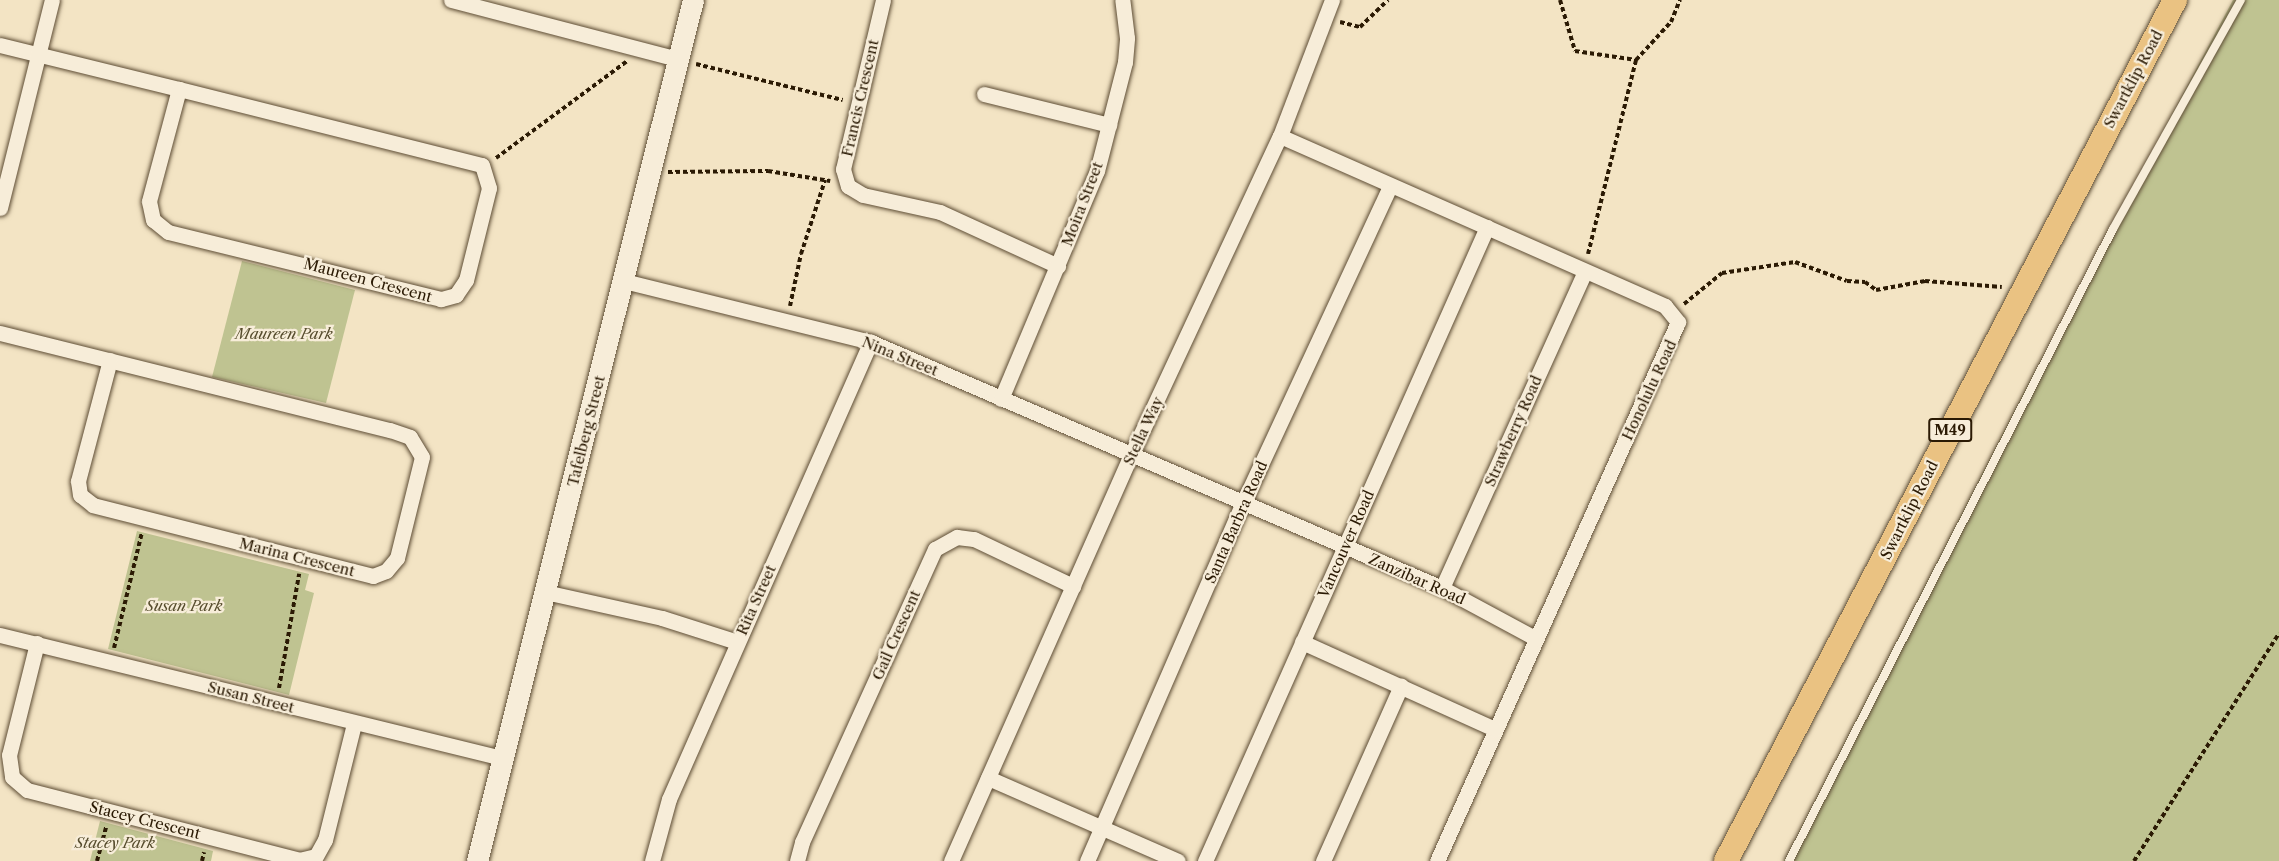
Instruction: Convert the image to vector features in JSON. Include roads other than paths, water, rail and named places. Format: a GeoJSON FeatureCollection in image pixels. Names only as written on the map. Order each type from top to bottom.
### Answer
{"type":"FeatureCollection","features":[{"type":"Feature","properties":{"kind":"main road","name":"Swartklip Road"},"geometry":{"type":"LineString","coordinates":[[1726,861],[2019,295],[2175,0]]}},
{"type":"Feature","properties":{"kind":"street"},"geometry":{"type":"LineString","coordinates":[[0,208],[52,0]]}},
{"type":"Feature","properties":{"kind":"street"},"geometry":{"type":"LineString","coordinates":[[451,0],[685,61]]}},
{"type":"Feature","properties":{"kind":"street","name":"Tafelberg Street"},"geometry":{"type":"LineString","coordinates":[[477,861],[624,281],[685,61],[693,0]]}},
{"type":"Feature","properties":{"kind":"street","name":"Francis Crescent"},"geometry":{"type":"LineString","coordinates":[[883,0],[843,169],[848,186],[863,195],[940,212],[1058,266]]}},
{"type":"Feature","properties":{"kind":"street","name":"Moira Street"},"geometry":{"type":"LineString","coordinates":[[1001,399],[1097,171],[1125,62],[1127,38],[1122,0]]}},
{"type":"Feature","properties":{"kind":"street","name":"Stella Way"},"geometry":{"type":"LineString","coordinates":[[951,861],[1131,455],[1280,136],[1332,0]]}},
{"type":"Feature","properties":{"kind":"street","name":"Maureen Crescent"},"geometry":{"type":"LineString","coordinates":[[0,45],[39,54],[179,89],[482,165],[489,188],[466,280],[456,295],[441,298],[168,232],[153,220],[149,201],[179,89]]}},
{"type":"Feature","properties":{"kind":"street"},"geometry":{"type":"LineString","coordinates":[[984,94],[1109,125]]}},
{"type":"Feature","properties":{"kind":"street"},"geometry":{"type":"LineString","coordinates":[[1280,136],[1487,227],[1584,273]]}},
{"type":"Feature","properties":{"kind":"street","name":"Santa Barbra Road"},"geometry":{"type":"LineString","coordinates":[[1087,861],[1243,503],[1390,186]]}},
{"type":"Feature","properties":{"kind":"street","name":"Vancouver Road"},"geometry":{"type":"LineString","coordinates":[[1205,861],[1487,227]]}},
{"type":"Feature","properties":{"kind":"street","name":"Honolulu Road"},"geometry":{"type":"LineString","coordinates":[[1437,861],[1535,638],[1678,326],[1674,313],[1584,273]]}},
{"type":"Feature","properties":{"kind":"street","name":"Strawberry Road"},"geometry":{"type":"LineString","coordinates":[[1442,588],[1584,273]]}},
{"type":"Feature","properties":{"kind":"street","name":"Nina Street"},"geometry":{"type":"LineString","coordinates":[[624,281],[871,342],[1131,455]]}},
{"type":"Feature","properties":{"kind":"street","name":"Marina Crescent"},"geometry":{"type":"LineString","coordinates":[[0,333],[110,360],[410,437],[422,457],[397,558],[386,571],[373,576],[93,505],[80,495],[78,481],[110,360]]}},
{"type":"Feature","properties":{"kind":"street","name":"Rita Street"},"geometry":{"type":"LineString","coordinates":[[652,861],[669,799],[871,342]]}},
{"type":"Feature","properties":{"kind":"street","name":"Zanzibar Road"},"geometry":{"type":"LineString","coordinates":[[1131,455],[1442,588],[1535,638]]}},
{"type":"Feature","properties":{"kind":"street","name":"Gail Crescent"},"geometry":{"type":"LineString","coordinates":[[797,861],[802,842],[935,549],[957,537],[974,539],[1073,586]]}},
{"type":"Feature","properties":{"kind":"street"},"geometry":{"type":"LineString","coordinates":[[544,592],[662,618],[737,642]]}},
{"type":"Feature","properties":{"kind":"street","name":"Susan Street"},"geometry":{"type":"LineString","coordinates":[[0,635],[354,724],[502,758]]}},
{"type":"Feature","properties":{"kind":"street"},"geometry":{"type":"LineString","coordinates":[[1302,642],[1495,729]]}},
{"type":"Feature","properties":{"kind":"street","name":"Stacey Crescent"},"geometry":{"type":"LineString","coordinates":[[37,643],[9,754],[12,777],[27,790],[110,812],[299,860],[316,856],[325,840],[354,724]]}},
{"type":"Feature","properties":{"kind":"street"},"geometry":{"type":"LineString","coordinates":[[1323,861],[1401,686]]}},
{"type":"Feature","properties":{"kind":"street"},"geometry":{"type":"LineString","coordinates":[[988,778],[1102,825],[1178,861]]}},
{"type":"Feature","properties":{"kind":"lane"},"geometry":{"type":"LineString","coordinates":[[1789,861],[2113,229],[2241,0]]}},
{"type":"Feature","properties":{"kind":"park label","name":"Maureen Park"},"geometry":{"type":"Point","coordinates":[284,334]}},
{"type":"Feature","properties":{"kind":"park label","name":"Susan Park"},"geometry":{"type":"Point","coordinates":[184,606]}},
{"type":"Feature","properties":{"kind":"park label","name":"Stacey Park"},"geometry":{"type":"Point","coordinates":[115,843]}}]}
